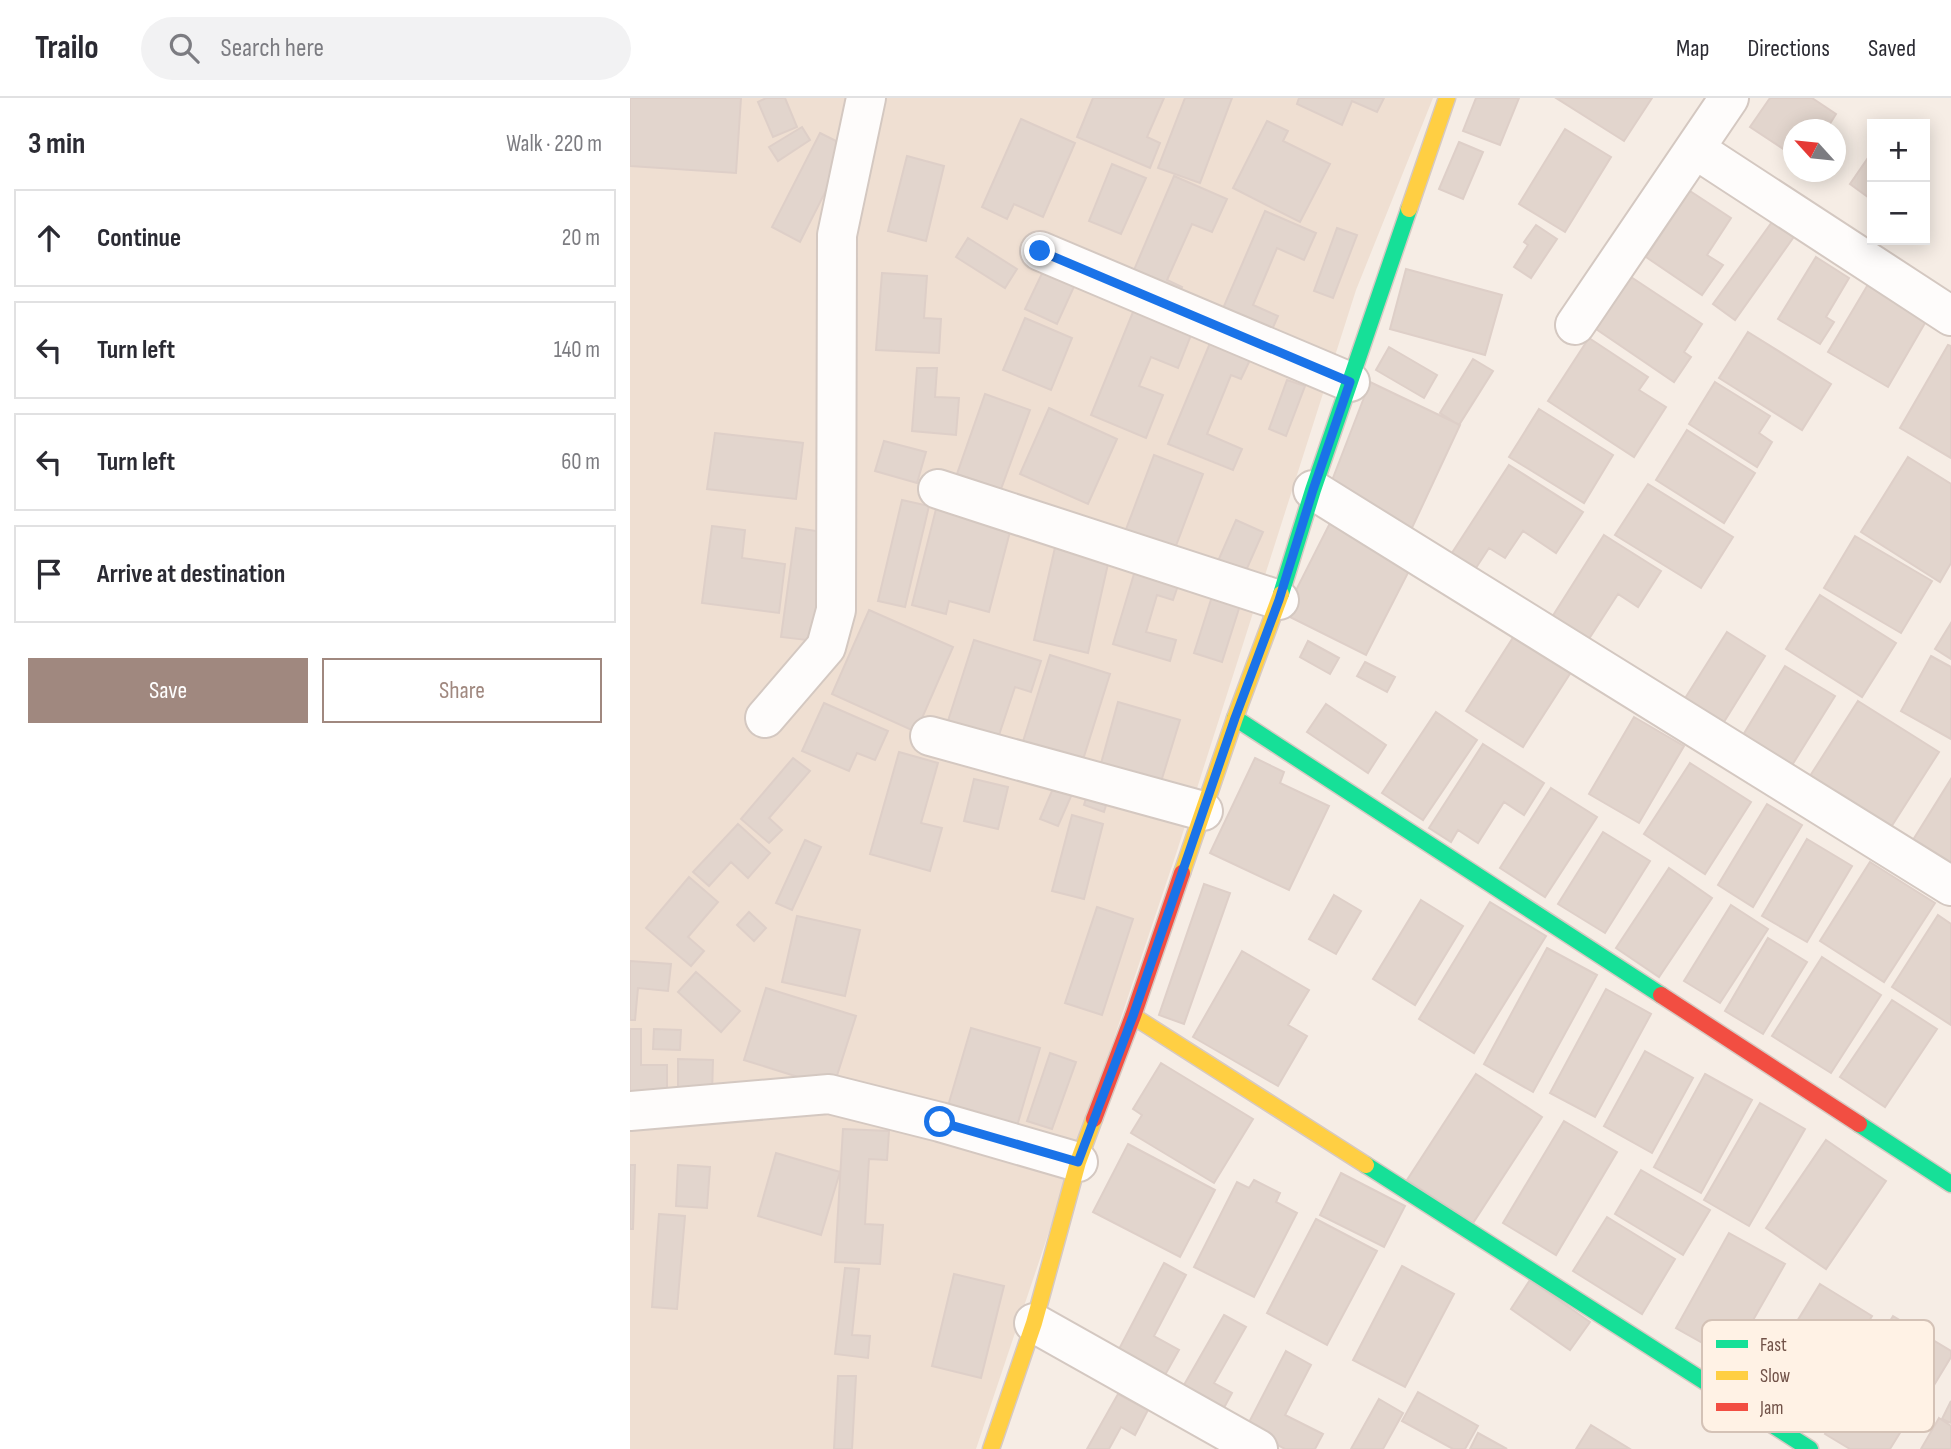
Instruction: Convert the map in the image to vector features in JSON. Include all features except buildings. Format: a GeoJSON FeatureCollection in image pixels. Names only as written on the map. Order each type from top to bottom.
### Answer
{"type":"FeatureCollection","features":[{"type":"Feature","properties":{"kind":"street"},"geometry":{"type":"LineString","coordinates":[[765,718],[826,647],[836,610],[837,235],[866,98]]}},
{"type":"Feature","properties":{"kind":"street"},"geometry":{"type":"LineString","coordinates":[[991,1449],[1034,1323],[1078,1162],[1133,1016],[1235,718],[1279,600],[1313,490],[1447,98]]}},
{"type":"Feature","properties":{"kind":"street"},"geometry":{"type":"LineString","coordinates":[[1575,325],[1729,98]]}},
{"type":"Feature","properties":{"kind":"street"},"geometry":{"type":"LineString","coordinates":[[1695,149],[1951,316]]}},
{"type":"Feature","properties":{"kind":"street"},"geometry":{"type":"LineString","coordinates":[[1040,251],[1350,382]]}},
{"type":"Feature","properties":{"kind":"street"},"geometry":{"type":"LineString","coordinates":[[938,489],[1279,600]]}},
{"type":"Feature","properties":{"kind":"street"},"geometry":{"type":"LineString","coordinates":[[1313,490],[1951,886]]}},
{"type":"Feature","properties":{"kind":"street"},"geometry":{"type":"LineString","coordinates":[[1235,718],[1951,1184]]}},
{"type":"Feature","properties":{"kind":"street"},"geometry":{"type":"LineString","coordinates":[[930,736],[1203,811]]}},
{"type":"Feature","properties":{"kind":"street"},"geometry":{"type":"LineString","coordinates":[[1133,1016],[1702,1380]]}},
{"type":"Feature","properties":{"kind":"street"},"geometry":{"type":"LineString","coordinates":[[630,1111],[829,1094],[940,1122],[1078,1162]]}},
{"type":"Feature","properties":{"kind":"street"},"geometry":{"type":"LineString","coordinates":[[1034,1323],[1258,1449]]}},
{"type":"Feature","properties":{"kind":"street"},"geometry":{"type":"LineString","coordinates":[[1783,1432],[1810,1449]]}},
{"type":"Feature","properties":{"kind":"shaded area"},"geometry":{"type":"Polygon","coordinates":[[[630,98],[1433,98],[1356,290],[1177,851],[976,1449],[630,1449],[630,98]]]}},
{"type":"Feature","properties":{"kind":"traffic: fast"},"geometry":{"type":"LineString","coordinates":[[1281,594],[1313,490],[1409,209]]}},
{"type":"Feature","properties":{"kind":"traffic: fast"},"geometry":{"type":"LineString","coordinates":[[1235,718],[1661,995]]}},
{"type":"Feature","properties":{"kind":"traffic: fast"},"geometry":{"type":"LineString","coordinates":[[1859,1124],[1951,1184]]}},
{"type":"Feature","properties":{"kind":"traffic: fast"},"geometry":{"type":"LineString","coordinates":[[1366,1165],[1702,1380]]}},
{"type":"Feature","properties":{"kind":"traffic: fast"},"geometry":{"type":"LineString","coordinates":[[1783,1432],[1810,1449]]}},
{"type":"Feature","properties":{"kind":"traffic: slow"},"geometry":{"type":"LineString","coordinates":[[1409,209],[1447,98]]}},
{"type":"Feature","properties":{"kind":"traffic: slow"},"geometry":{"type":"LineString","coordinates":[[1182,873],[1281,594]]}},
{"type":"Feature","properties":{"kind":"traffic: slow"},"geometry":{"type":"LineString","coordinates":[[1133,1016],[1366,1165]]}},
{"type":"Feature","properties":{"kind":"traffic: slow"},"geometry":{"type":"LineString","coordinates":[[991,1449],[1034,1323],[1078,1162],[1094,1119]]}},
{"type":"Feature","properties":{"kind":"traffic: jam"},"geometry":{"type":"LineString","coordinates":[[1094,1119],[1182,873]]}},
{"type":"Feature","properties":{"kind":"traffic: jam"},"geometry":{"type":"LineString","coordinates":[[1661,995],[1859,1124]]}},
{"type":"Feature","properties":{"kind":"route"},"geometry":{"type":"LineString","coordinates":[[940,1122],[1078,1162],[1133,1016],[1235,718],[1279,600],[1350,382],[1040,251]]}}]}
